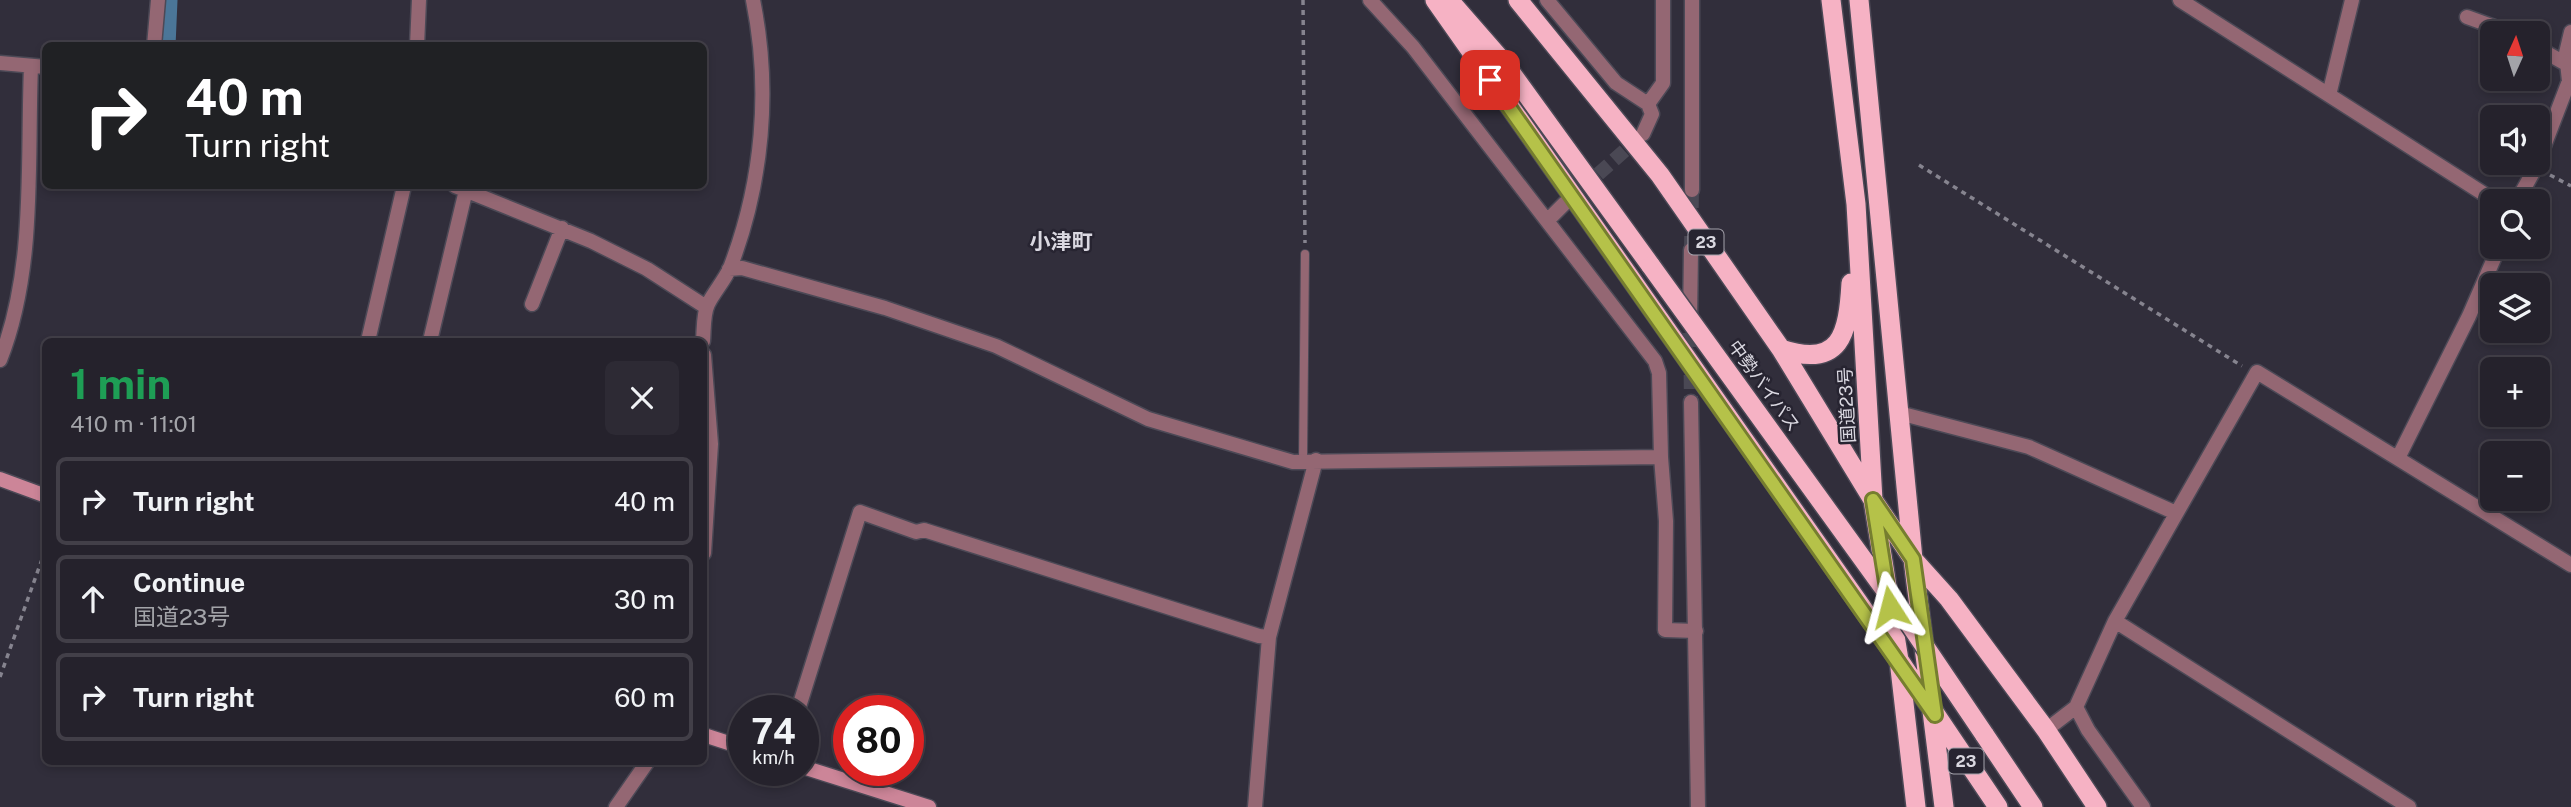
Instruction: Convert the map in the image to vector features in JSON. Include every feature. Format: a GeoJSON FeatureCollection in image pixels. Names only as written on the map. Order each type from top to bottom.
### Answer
{"type":"FeatureCollection","features":[{"type":"Feature","properties":{"kind":"highway","name":"23"},"geometry":{"type":"LineString","coordinates":[[1435,0],[1899,660],[1998,807]]}},
{"type":"Feature","properties":{"kind":"highway","name":"中勢バイパス"},"geometry":{"type":"LineString","coordinates":[[1449,0],[1504,62],[1909,624],[2033,807]]}},
{"type":"Feature","properties":{"kind":"highway","name":"23"},"geometry":{"type":"LineString","coordinates":[[1518,0],[1660,175],[1781,349],[1873,500],[1913,559],[1950,599],[2046,730],[2097,807]]}},
{"type":"Feature","properties":{"kind":"highway","name":"国道23号"},"geometry":{"type":"LineString","coordinates":[[1831,0],[1856,204],[1873,500],[1899,660],[1916,807]]}},
{"type":"Feature","properties":{"kind":"highway","name":"23"},"geometry":{"type":"LineString","coordinates":[[1859,0],[1913,559],[1935,715],[1944,807]]}},
{"type":"Feature","properties":{"kind":"highway"},"geometry":{"type":"LineString","coordinates":[[1781,349],[1805,357],[1816,356],[1833,349],[1846,332],[1856,204]]}},
{"type":"Feature","properties":{"kind":"highway","name":"23"},"geometry":{"type":"LineString","coordinates":[[1903,451],[1927,555],[1950,599]]}},
{"type":"Feature","properties":{"kind":"main road"},"geometry":{"type":"LineString","coordinates":[[0,479],[42,495]]}},
{"type":"Feature","properties":{"kind":"main road"},"geometry":{"type":"LineString","coordinates":[[707,736],[728,743]]}},
{"type":"Feature","properties":{"kind":"main road"},"geometry":{"type":"LineString","coordinates":[[819,772],[929,807]]}},
{"type":"Feature","properties":{"kind":"street"},"geometry":{"type":"LineString","coordinates":[[154,42],[158,0]]}},
{"type":"Feature","properties":{"kind":"street"},"geometry":{"type":"LineString","coordinates":[[417,42],[419,0]]}},
{"type":"Feature","properties":{"kind":"street"},"geometry":{"type":"LineString","coordinates":[[703,338],[706,307],[729,269],[750,198],[763,123],[763,60],[753,0]]}},
{"type":"Feature","properties":{"kind":"street"},"geometry":{"type":"LineString","coordinates":[[1370,0],[1413,47],[1655,361],[1659,373],[1666,521],[1665,630],[1696,631]]}},
{"type":"Feature","properties":{"kind":"street"},"geometry":{"type":"LineString","coordinates":[[1546,0],[1616,83],[1648,104],[1652,114],[1643,134]]}},
{"type":"Feature","properties":{"kind":"street"},"geometry":{"type":"LineString","coordinates":[[1648,104],[1663,83],[1662,0]]}},
{"type":"Feature","properties":{"kind":"street"},"geometry":{"type":"LineString","coordinates":[[1692,0],[1692,190]]}},
{"type":"Feature","properties":{"kind":"street"},"geometry":{"type":"LineString","coordinates":[[2180,0],[2480,191]]}},
{"type":"Feature","properties":{"kind":"street"},"geometry":{"type":"LineString","coordinates":[[2329,95],[2352,0]]}},
{"type":"Feature","properties":{"kind":"street"},"geometry":{"type":"LineString","coordinates":[[2467,17],[2480,22]]}},
{"type":"Feature","properties":{"kind":"street"},"geometry":{"type":"LineString","coordinates":[[2550,131],[2569,81],[2571,32]]}},
{"type":"Feature","properties":{"kind":"street"},"geometry":{"type":"LineString","coordinates":[[2550,55],[2568,65]]}},
{"type":"Feature","properties":{"kind":"street"},"geometry":{"type":"LineString","coordinates":[[0,63],[38,67],[24,270],[15,315],[0,360]]}},
{"type":"Feature","properties":{"kind":"street"},"geometry":{"type":"LineString","coordinates":[[370,338],[403,189]]}},
{"type":"Feature","properties":{"kind":"street"},"geometry":{"type":"LineString","coordinates":[[431,338],[460,189]]}},
{"type":"Feature","properties":{"kind":"street"},"geometry":{"type":"LineString","coordinates":[[463,189],[562,228],[647,269],[706,307]]}},
{"type":"Feature","properties":{"kind":"street"},"geometry":{"type":"LineString","coordinates":[[1548,220],[1565,203]]}},
{"type":"Feature","properties":{"kind":"street"},"geometry":{"type":"LineString","coordinates":[[532,304],[562,228]]}},
{"type":"Feature","properties":{"kind":"street"},"geometry":{"type":"LineString","coordinates":[[1690,333],[1692,250]]}},
{"type":"Feature","properties":{"kind":"street"},"geometry":{"type":"LineString","coordinates":[[2398,458],[2469,316],[2494,259]]}},
{"type":"Feature","properties":{"kind":"street"},"geometry":{"type":"LineString","coordinates":[[729,269],[741,268],[886,308],[996,346],[1147,419],[1293,462],[1661,457]]}},
{"type":"Feature","properties":{"kind":"street"},"geometry":{"type":"LineString","coordinates":[[2046,730],[2076,707],[2115,621],[2257,372],[2571,565]]}},
{"type":"Feature","properties":{"kind":"street"},"geometry":{"type":"LineString","coordinates":[[707,393],[711,444],[707,506]]}},
{"type":"Feature","properties":{"kind":"street"},"geometry":{"type":"LineString","coordinates":[[1691,402],[1698,807]]}},
{"type":"Feature","properties":{"kind":"street"},"geometry":{"type":"LineString","coordinates":[[1899,413],[2029,447],[2176,513]]}},
{"type":"Feature","properties":{"kind":"street"},"geometry":{"type":"LineString","coordinates":[[1255,807],[1269,637],[1310,461]]}},
{"type":"Feature","properties":{"kind":"street"},"geometry":{"type":"LineString","coordinates":[[803,695],[860,512],[1269,637]]}},
{"type":"Feature","properties":{"kind":"street"},"geometry":{"type":"LineString","coordinates":[[2115,621],[2409,807]]}},
{"type":"Feature","properties":{"kind":"street"},"geometry":{"type":"LineString","coordinates":[[2076,707],[2088,730],[2143,807]]}},
{"type":"Feature","properties":{"kind":"street"},"geometry":{"type":"LineString","coordinates":[[616,807],[645,765]]}},
{"type":"Feature","properties":{"kind":"lane"},"geometry":{"type":"LineString","coordinates":[[1305,254],[1310,461]]}},
{"type":"Feature","properties":{"kind":"path"},"geometry":{"type":"LineString","coordinates":[[1304,0],[1305,254]]}},
{"type":"Feature","properties":{"kind":"path"},"geometry":{"type":"LineString","coordinates":[[1919,165],[2231,361],[2257,372]]}},
{"type":"Feature","properties":{"kind":"path"},"geometry":{"type":"LineString","coordinates":[[2550,175],[2571,186]]}},
{"type":"Feature","properties":{"kind":"path"},"geometry":{"type":"LineString","coordinates":[[0,677],[42,559]]}},
{"type":"Feature","properties":{"kind":"waterway"},"geometry":{"type":"LineString","coordinates":[[166,42],[168,0]]}},
{"type":"Feature","properties":{"kind":"tunnel"},"geometry":{"type":"LineString","coordinates":[[1567,202],[1641,136]]}},
{"type":"Feature","properties":{"kind":"tunnel"},"geometry":{"type":"LineString","coordinates":[[1691,250],[1692,190]]}},
{"type":"Feature","properties":{"kind":"tunnel"},"geometry":{"type":"LineString","coordinates":[[1690,333],[1691,402]]}},
{"type":"Feature","properties":{"kind":"district","name":"小津町"},"geometry":{"type":"Point","coordinates":[1061,242]}},
{"type":"Feature","properties":{"kind":"route"},"geometry":{"type":"LineString","coordinates":[[1490,80],[1935,715],[1913,559],[1873,500],[1890,607]]}}]}
